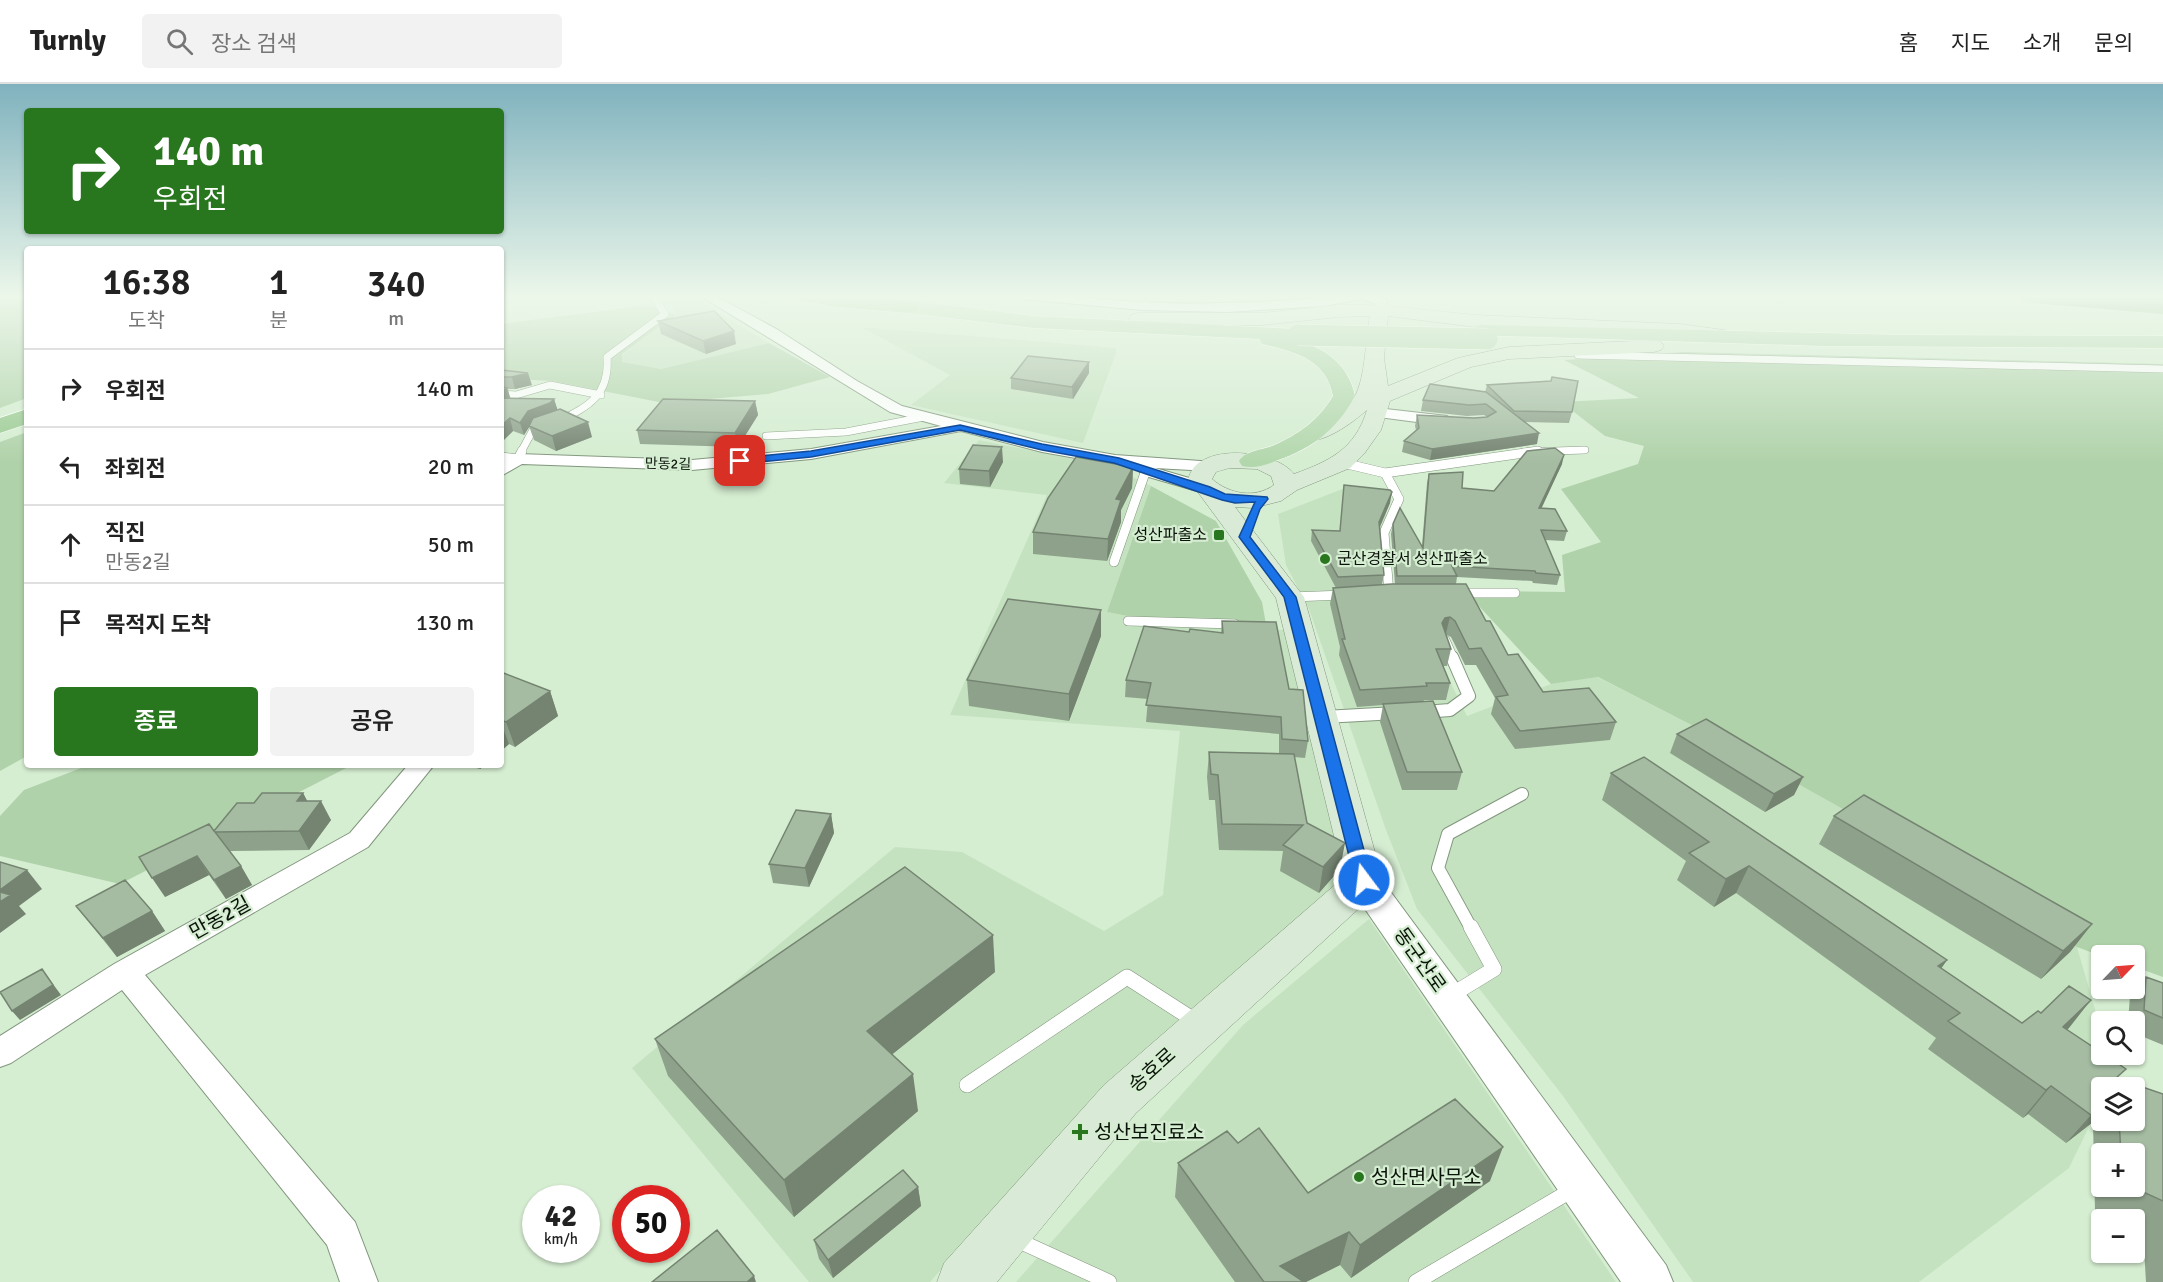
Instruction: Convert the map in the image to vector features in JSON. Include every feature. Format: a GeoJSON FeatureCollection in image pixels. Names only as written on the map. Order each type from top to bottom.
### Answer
{"type":"FeatureCollection","features":[{"type":"Feature","properties":{"kind":"highway"},"geometry":{"type":"LineString","coordinates":[[0,416],[24,408]]}},
{"type":"Feature","properties":{"kind":"highway"},"geometry":{"type":"LineString","coordinates":[[0,427],[24,419]]}},
{"type":"Feature","properties":{"kind":"main road"},"geometry":{"type":"LineString","coordinates":[[1306,351],[1328,365],[1339,377],[1344,396],[1335,414],[1311,435]]}},
{"type":"Feature","properties":{"kind":"main road"},"geometry":{"type":"LineString","coordinates":[[1286,486],[1286,479],[1282,473],[1263,463],[1251,461],[1221,462],[1209,482],[1235,500],[1263,499],[1282,491],[1286,486],[1342,463],[1364,438],[1375,420],[1379,405],[1374,365],[1375,351]]}},
{"type":"Feature","properties":{"kind":"main road"},"geometry":{"type":"LineString","coordinates":[[1379,405],[1465,362],[1509,353],[1552,351]]}},
{"type":"Feature","properties":{"kind":"main road"},"geometry":{"type":"LineString","coordinates":[[1832,351],[1980,355],[2163,352]]}},
{"type":"Feature","properties":{"kind":"main road"},"geometry":{"type":"LineString","coordinates":[[1251,461],[1281,452],[1350,413],[1364,401],[1374,365]]}},
{"type":"Feature","properties":{"kind":"main road"},"geometry":{"type":"LineString","coordinates":[[1281,452],[1342,463]]}},
{"type":"Feature","properties":{"kind":"main road","name":"동군산로"},"geometry":{"type":"LineString","coordinates":[[1209,482],[1292,616],[1364,880]]}},
{"type":"Feature","properties":{"kind":"main road"},"geometry":{"type":"LineString","coordinates":[[1245,537],[1255,509],[1263,499]]}},
{"type":"Feature","properties":{"kind":"main road","name":"송호로"},"geometry":{"type":"LineString","coordinates":[[963,1282],[1120,1099],[1364,880]]}},
{"type":"Feature","properties":{"kind":"street","name":"만동2길"},"geometry":{"type":"LineString","coordinates":[[801,351],[896,409],[960,428],[1042,447],[1115,460]]}},
{"type":"Feature","properties":{"kind":"street"},"geometry":{"type":"LineString","coordinates":[[1379,405],[1467,423]]}},
{"type":"Feature","properties":{"kind":"street","name":"만동2길"},"geometry":{"type":"LineString","coordinates":[[518,459],[692,465],[811,454],[960,428]]}},
{"type":"Feature","properties":{"kind":"street"},"geometry":{"type":"LineString","coordinates":[[504,469],[518,459]]}},
{"type":"Feature","properties":{"kind":"street"},"geometry":{"type":"LineString","coordinates":[[1115,460],[1146,470],[1209,482]]}},
{"type":"Feature","properties":{"kind":"street"},"geometry":{"type":"LineString","coordinates":[[1115,460],[1209,482]]}},
{"type":"Feature","properties":{"kind":"street","name":"만동2길"},"geometry":{"type":"LineString","coordinates":[[0,1053],[125,972],[359,840],[419,768]]}},
{"type":"Feature","properties":{"kind":"street","name":"동군산로"},"geometry":{"type":"LineString","coordinates":[[1364,880],[1649,1282]]}},
{"type":"Feature","properties":{"kind":"street"},"geometry":{"type":"LineString","coordinates":[[125,972],[342,1235],[358,1282]]}},
{"type":"Feature","properties":{"kind":"lane"},"geometry":{"type":"LineString","coordinates":[[504,457],[518,459],[534,428],[562,420],[601,395],[610,373],[607,357],[615,351]]}},
{"type":"Feature","properties":{"kind":"lane"},"geometry":{"type":"LineString","coordinates":[[1509,353],[2163,369]]}},
{"type":"Feature","properties":{"kind":"lane"},"geometry":{"type":"LineString","coordinates":[[504,394],[516,395],[550,386],[601,395]]}},
{"type":"Feature","properties":{"kind":"lane"},"geometry":{"type":"LineString","coordinates":[[766,436],[846,432],[924,417]]}},
{"type":"Feature","properties":{"kind":"lane"},"geometry":{"type":"LineString","coordinates":[[1342,463],[1385,473],[1533,451],[1585,450]]}},
{"type":"Feature","properties":{"kind":"lane"},"geometry":{"type":"LineString","coordinates":[[1114,562],[1146,470]]}},
{"type":"Feature","properties":{"kind":"lane"},"geometry":{"type":"LineString","coordinates":[[1385,473],[1395,487],[1399,499],[1384,533],[1389,593]]}},
{"type":"Feature","properties":{"kind":"lane"},"geometry":{"type":"LineString","coordinates":[[1378,594],[1400,593]]}},
{"type":"Feature","properties":{"kind":"lane"},"geometry":{"type":"LineString","coordinates":[[1446,593],[1515,593]]}},
{"type":"Feature","properties":{"kind":"lane"},"geometry":{"type":"LineString","coordinates":[[1292,616],[1356,594]]}},
{"type":"Feature","properties":{"kind":"lane"},"geometry":{"type":"LineString","coordinates":[[1128,621],[1241,625]]}},
{"type":"Feature","properties":{"kind":"lane"},"geometry":{"type":"LineString","coordinates":[[1321,717],[1450,710],[1469,696],[1445,640]]}},
{"type":"Feature","properties":{"kind":"lane"},"geometry":{"type":"LineString","coordinates":[[1447,997],[1494,969],[1438,868],[1448,834],[1522,794]]}},
{"type":"Feature","properties":{"kind":"lane"},"geometry":{"type":"LineString","coordinates":[[967,1085],[1127,977],[1203,1025]]}},
{"type":"Feature","properties":{"kind":"lane"},"geometry":{"type":"LineString","coordinates":[[1416,1282],[1580,1185]]}},
{"type":"Feature","properties":{"kind":"lane"},"geometry":{"type":"LineString","coordinates":[[1004,1234],[1110,1282]]}},
{"type":"Feature","properties":{"kind":"shaded area"},"geometry":{"type":"Polygon","coordinates":[[[0,351],[24,351],[24,399],[0,408],[0,351]]]}},
{"type":"Feature","properties":{"kind":"shaded area"},"geometry":{"type":"Polygon","coordinates":[[[504,351],[626,351],[622,354],[622,362],[661,369],[736,351],[783,351],[830,377],[768,394],[664,403],[552,381],[504,378],[504,351]]]}},
{"type":"Feature","properties":{"kind":"shaded area"},"geometry":{"type":"Polygon","coordinates":[[[628,351],[736,351],[661,369],[621,362],[622,355],[628,351]]]}},
{"type":"Feature","properties":{"kind":"shaded area"},"geometry":{"type":"Polygon","coordinates":[[[905,351],[1116,351],[1083,443],[911,405],[950,375],[905,351]]]}},
{"type":"Feature","properties":{"kind":"shaded area"},"geometry":{"type":"Polygon","coordinates":[[[1684,352],[2163,364],[2163,977],[2145,971],[2145,945],[2091,945],[2091,952],[2077,947],[1907,845],[1707,733],[1598,677],[1551,684],[1465,591],[1565,592],[1562,555],[1601,542],[1561,489],[1638,464],[1644,446],[1605,436],[1561,402],[1639,398],[1564,360],[1684,352]]]}},
{"type":"Feature","properties":{"kind":"shaded area"},"geometry":{"type":"Polygon","coordinates":[[[24,433],[24,758],[0,771],[0,442],[24,433]]]}},
{"type":"Feature","properties":{"kind":"shaded area"},"geometry":{"type":"Polygon","coordinates":[[[979,440],[1073,459],[1128,475],[1151,486],[1107,612],[1189,628],[1287,630],[1352,878],[1029,1171],[930,1282],[809,1282],[632,1068],[895,847],[962,852],[1104,931],[1163,895],[1180,731],[950,715],[1047,495],[944,483],[979,440]]]}},
{"type":"Feature","properties":{"kind":"shaded area"},"geometry":{"type":"Polygon","coordinates":[[[1151,486],[1216,521],[1262,602],[1267,630],[1189,628],[1107,612],[1151,486]]]}},
{"type":"Feature","properties":{"kind":"shaded area"},"geometry":{"type":"Polygon","coordinates":[[[1345,488],[1387,505],[1381,589],[1409,598],[1467,716],[1551,684],[1597,677],[1707,733],[1907,845],[2077,947],[2096,1011],[2091,1011],[2091,1065],[2112,1065],[2115,1075],[2113,1077],[2091,1077],[2091,1123],[2069,1168],[1919,1282],[1693,1282],[1563,1096],[1417,909],[1386,830],[1309,609],[1286,565],[1278,514],[1345,488]]]}},
{"type":"Feature","properties":{"kind":"shaded area"},"geometry":{"type":"Polygon","coordinates":[[[81,768],[346,768],[120,884],[0,856],[0,816],[24,790],[81,768]]]}},
{"type":"Feature","properties":{"kind":"shaded area"},"geometry":{"type":"Polygon","coordinates":[[[1369,919],[1616,1282],[1016,1282],[1243,1025],[1369,919]]]}},
{"type":"Feature","properties":{"kind":"building"},"geometry":{"type":"Polygon","coordinates":[[[1028,356],[1089,362],[1072,387],[1011,378],[1028,356]]]}},
{"type":"Feature","properties":{"kind":"building"},"geometry":{"type":"Polygon","coordinates":[[[504,370],[528,373],[504,377],[504,370]]]}},
{"type":"Feature","properties":{"kind":"building"},"geometry":{"type":"Polygon","coordinates":[[[1552,377],[1578,381],[1572,412],[1514,411],[1487,385],[1551,381],[1552,377]]]}},
{"type":"Feature","properties":{"kind":"building"},"geometry":{"type":"Polygon","coordinates":[[[1430,384],[1486,392],[1539,433],[1432,449],[1404,441],[1419,428],[1417,415],[1474,418],[1487,417],[1496,412],[1486,404],[1469,405],[1423,400],[1430,384]]]}},
{"type":"Feature","properties":{"kind":"building"},"geometry":{"type":"Polygon","coordinates":[[[504,398],[554,399],[550,403],[528,411],[520,423],[510,418],[504,423],[504,398]]]}},
{"type":"Feature","properties":{"kind":"building"},"geometry":{"type":"Polygon","coordinates":[[[663,399],[755,401],[735,433],[637,430],[663,399]]]}},
{"type":"Feature","properties":{"kind":"building"},"geometry":{"type":"Polygon","coordinates":[[[560,409],[588,422],[552,436],[529,426],[533,418],[560,409]]]}},
{"type":"Feature","properties":{"kind":"building"},"geometry":{"type":"Polygon","coordinates":[[[973,445],[1002,447],[989,471],[959,469],[973,445]]]}},
{"type":"Feature","properties":{"kind":"building"},"geometry":{"type":"Polygon","coordinates":[[[1555,448],[1564,455],[1539,508],[1555,509],[1567,531],[1541,530],[1560,575],[1536,573],[1535,571],[1452,566],[1457,576],[1397,576],[1393,524],[1400,508],[1423,548],[1429,474],[1463,472],[1462,488],[1494,491],[1527,451],[1555,448]]]}},
{"type":"Feature","properties":{"kind":"building"},"geometry":{"type":"Polygon","coordinates":[[[1076,457],[1133,467],[1116,499],[1121,500],[1108,539],[1033,532],[1048,498],[1076,457]]]}},
{"type":"Feature","properties":{"kind":"building"},"geometry":{"type":"Polygon","coordinates":[[[1344,485],[1392,492],[1379,522],[1384,575],[1338,577],[1312,530],[1340,531],[1344,485]]]}},
{"type":"Feature","properties":{"kind":"building"},"geometry":{"type":"Polygon","coordinates":[[[1392,584],[1466,584],[1486,621],[1490,621],[1508,655],[1518,654],[1543,692],[1589,688],[1616,722],[1520,731],[1496,697],[1508,695],[1481,648],[1469,649],[1455,621],[1450,617],[1445,618],[1442,623],[1451,649],[1436,649],[1450,683],[1426,683],[1427,686],[1360,690],[1342,639],[1345,639],[1333,588],[1392,584]]]}},
{"type":"Feature","properties":{"kind":"building"},"geometry":{"type":"Polygon","coordinates":[[[1008,599],[1101,610],[1069,694],[967,680],[1008,599]]]}},
{"type":"Feature","properties":{"kind":"building"},"geometry":{"type":"Polygon","coordinates":[[[1222,621],[1276,622],[1289,689],[1303,690],[1308,741],[1282,739],[1281,717],[1146,705],[1151,683],[1126,680],[1144,626],[1189,632],[1190,629],[1223,633],[1222,621]]]}},
{"type":"Feature","properties":{"kind":"building"},"geometry":{"type":"Polygon","coordinates":[[[504,673],[550,691],[504,721],[504,673]]]}},
{"type":"Feature","properties":{"kind":"building"},"geometry":{"type":"Polygon","coordinates":[[[1433,701],[1462,772],[1407,772],[1383,704],[1433,701]]]}},
{"type":"Feature","properties":{"kind":"building"},"geometry":{"type":"Polygon","coordinates":[[[1706,719],[1803,777],[1774,794],[1677,734],[1706,719]]]}},
{"type":"Feature","properties":{"kind":"building"},"geometry":{"type":"Polygon","coordinates":[[[1209,752],[1294,754],[1307,823],[1345,843],[1323,867],[1283,845],[1303,825],[1222,824],[1218,775],[1211,774],[1209,752]]]}},
{"type":"Feature","properties":{"kind":"building"},"geometry":{"type":"Polygon","coordinates":[[[1644,757],[1947,960],[1938,966],[2022,1023],[2038,1011],[2041,1013],[2069,986],[2091,1000],[2063,1027],[2091,1046],[2091,1065],[2120,1065],[2126,1069],[2117,1077],[2091,1077],[2091,1115],[2051,1086],[2046,1090],[1948,1021],[1960,1013],[1749,866],[1726,879],[1689,853],[1709,842],[1611,773],[1644,757]]]}},
{"type":"Feature","properties":{"kind":"building"},"geometry":{"type":"Polygon","coordinates":[[[262,793],[303,793],[297,801],[321,801],[299,831],[215,832],[241,866],[214,880],[197,856],[152,878],[139,857],[209,824],[214,831],[237,803],[254,803],[262,793]]]}},
{"type":"Feature","properties":{"kind":"building"},"geometry":{"type":"Polygon","coordinates":[[[1864,795],[2092,924],[2063,951],[1834,816],[1864,795]]]}},
{"type":"Feature","properties":{"kind":"building"},"geometry":{"type":"Polygon","coordinates":[[[796,810],[831,814],[805,868],[769,864],[796,810]]]}},
{"type":"Feature","properties":{"kind":"building"},"geometry":{"type":"Polygon","coordinates":[[[0,862],[27,870],[0,890],[0,862]]]}},
{"type":"Feature","properties":{"kind":"building"},"geometry":{"type":"Polygon","coordinates":[[[905,867],[993,935],[867,1031],[913,1074],[784,1180],[655,1039],[905,867]]]}},
{"type":"Feature","properties":{"kind":"building"},"geometry":{"type":"Polygon","coordinates":[[[125,880],[152,911],[103,938],[76,906],[125,880]]]}},
{"type":"Feature","properties":{"kind":"building"},"geometry":{"type":"Polygon","coordinates":[[[0,892],[11,895],[0,902],[0,892]]]}},
{"type":"Feature","properties":{"kind":"building"},"geometry":{"type":"Polygon","coordinates":[[[42,969],[53,985],[12,1011],[0,992],[42,969]]]}},
{"type":"Feature","properties":{"kind":"building"},"geometry":{"type":"Polygon","coordinates":[[[2146,977],[2163,983],[2163,1018],[2144,1010],[2146,977]]]}},
{"type":"Feature","properties":{"kind":"building"},"geometry":{"type":"Polygon","coordinates":[[[2145,1088],[2163,1094],[2163,1201],[2145,1193],[2145,1143],[2120,1143],[2120,1131],[2145,1131],[2145,1088]]]}},
{"type":"Feature","properties":{"kind":"building"},"geometry":{"type":"Polygon","coordinates":[[[1455,1099],[1503,1147],[1360,1245],[1349,1232],[1280,1266],[1304,1282],[1264,1282],[1178,1163],[1227,1131],[1238,1143],[1259,1128],[1308,1193],[1455,1099]]]}},
{"type":"Feature","properties":{"kind":"building"},"geometry":{"type":"Polygon","coordinates":[[[903,1170],[918,1187],[828,1260],[814,1240],[903,1170]]]}},
{"type":"Feature","properties":{"kind":"building"},"geometry":{"type":"Polygon","coordinates":[[[717,1230],[754,1276],[747,1282],[652,1282],[676,1263],[690,1263],[690,1252],[717,1230]]]}},
{"type":"Feature","properties":{"kind":"place","name":"성산파출소"},"geometry":{"type":"Point","coordinates":[1219,535]}},
{"type":"Feature","properties":{"kind":"place","name":"군산경찰서 성산파출소"},"geometry":{"type":"Point","coordinates":[1325,559]}},
{"type":"Feature","properties":{"kind":"place","name":"성산보진료소"},"geometry":{"type":"Point","coordinates":[1080,1132]}},
{"type":"Feature","properties":{"kind":"place","name":"성산면사무소"},"geometry":{"type":"Point","coordinates":[1359,1177]}},
{"type":"Feature","properties":{"kind":"route"},"geometry":{"type":"LineString","coordinates":[[740,461],[811,454],[960,428],[1042,447],[1115,460],[1235,500],[1263,499],[1255,509],[1245,537],[1290,597],[1364,880]]}}]}
